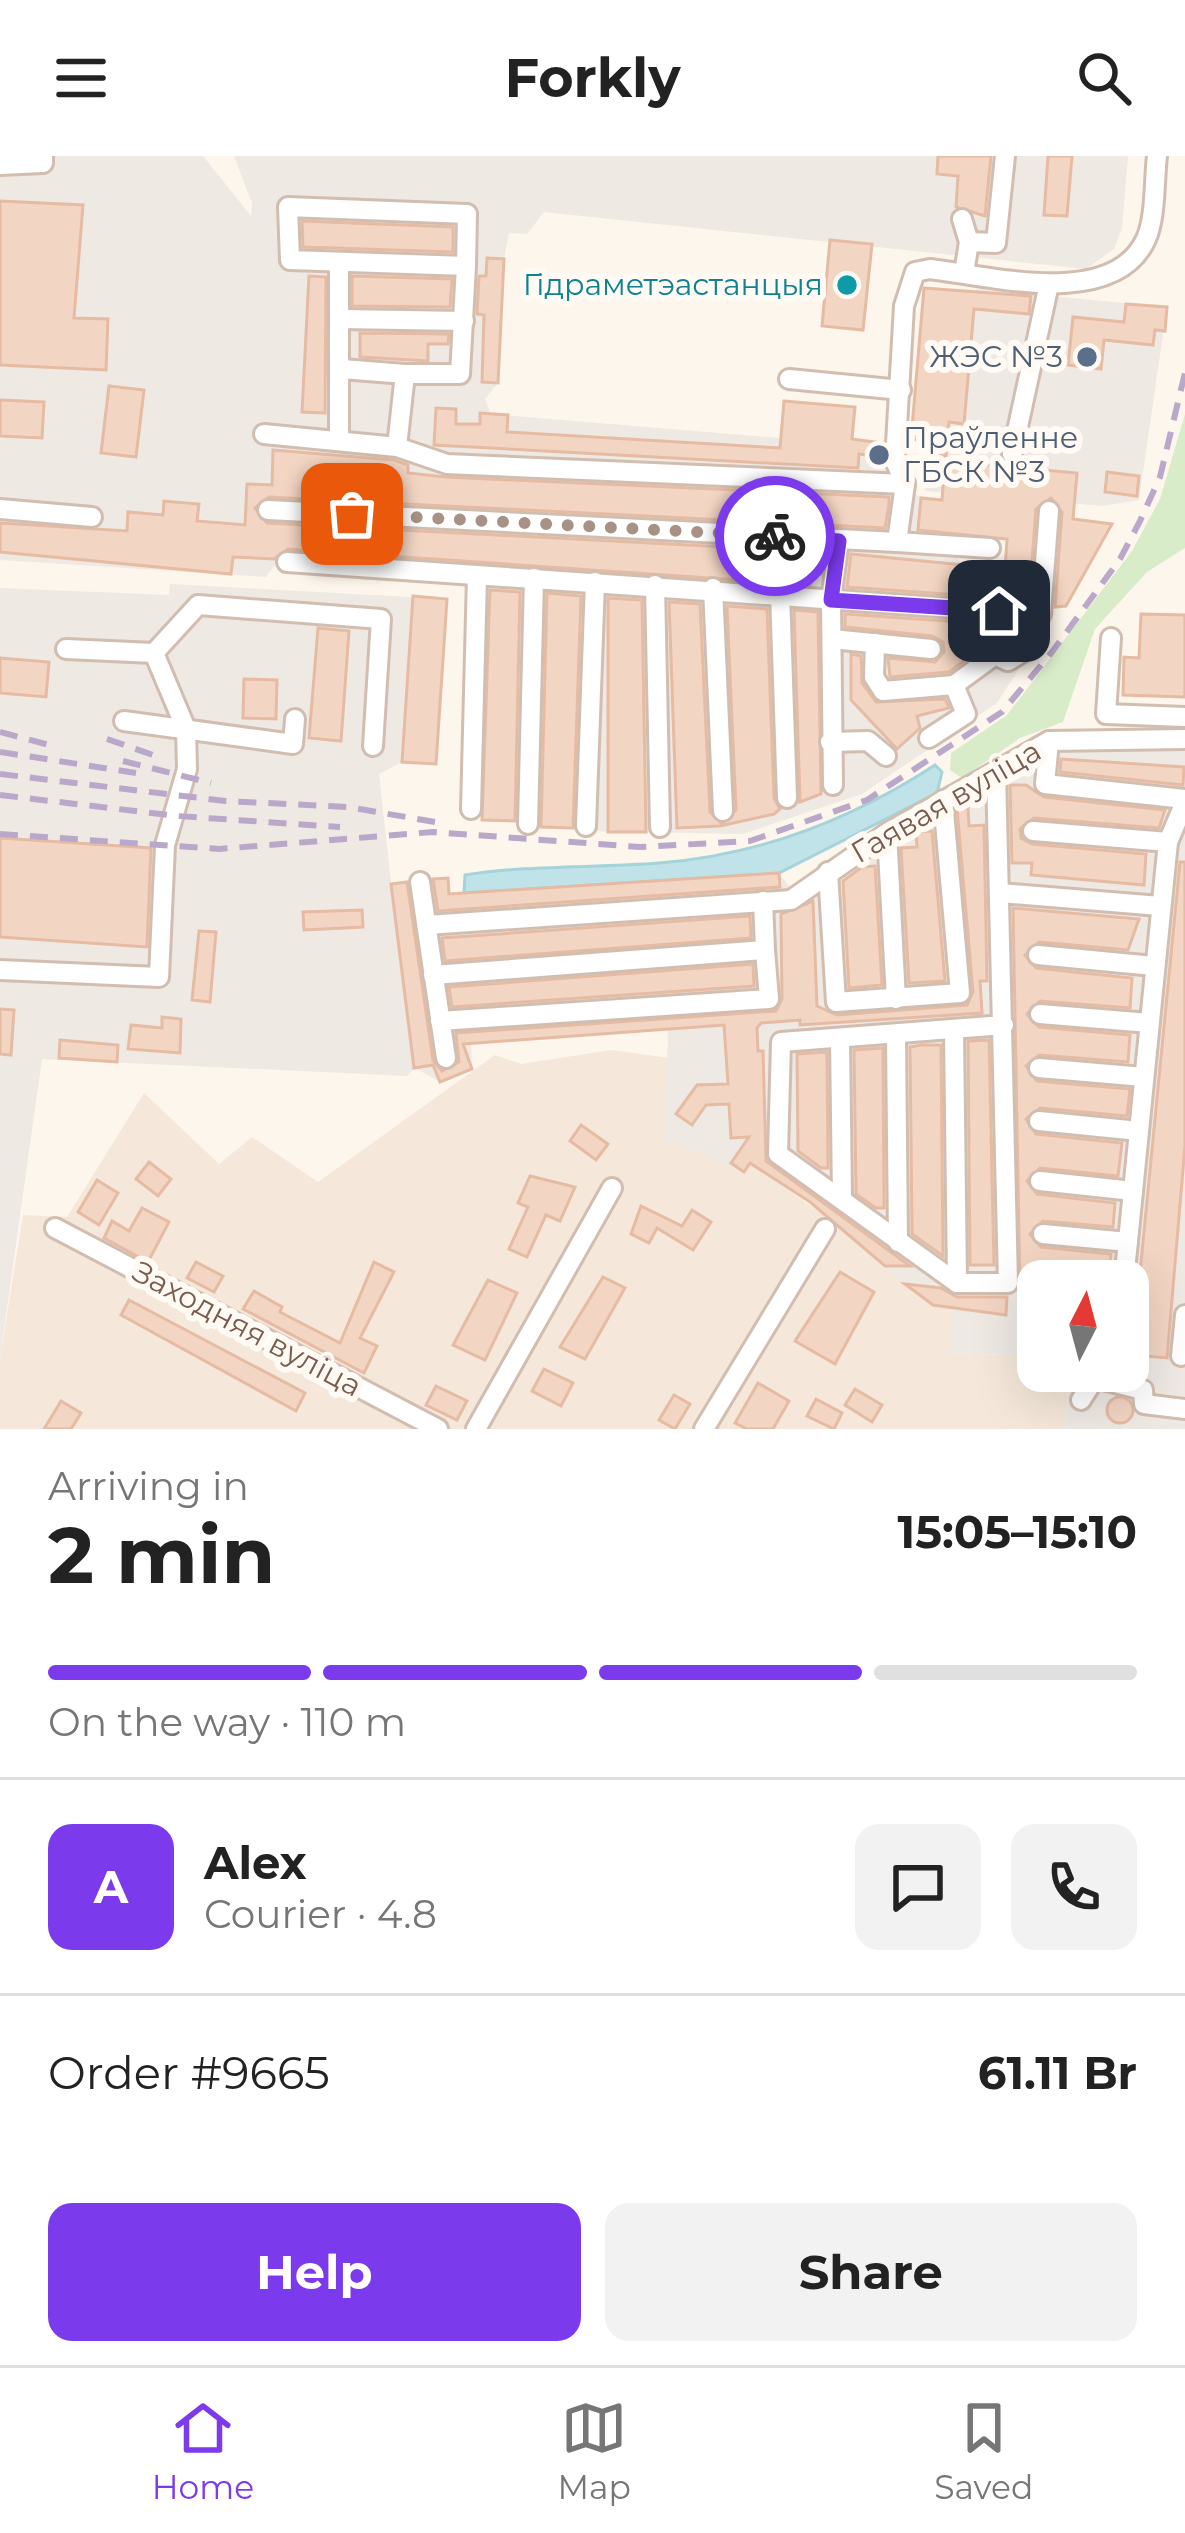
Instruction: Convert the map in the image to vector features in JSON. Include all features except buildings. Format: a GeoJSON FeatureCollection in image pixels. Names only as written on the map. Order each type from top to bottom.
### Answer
{"type":"FeatureCollection","features":[{"type":"Feature","properties":{"kind":"street"},"geometry":{"type":"LineString","coordinates":[[0,165],[43,164],[43,156]]}},
{"type":"Feature","properties":{"kind":"street"},"geometry":{"type":"LineString","coordinates":[[969,242],[996,243],[1005,156]]}},
{"type":"Feature","properties":{"kind":"street"},"geometry":{"type":"LineString","coordinates":[[897,542],[905,484],[895,461],[904,306],[915,272],[1049,284],[1116,272],[1146,239],[1156,156]]}},
{"type":"Feature","properties":{"kind":"street"},"geometry":{"type":"LineString","coordinates":[[342,369],[460,374],[464,321],[466,266],[466,214],[288,207],[290,260],[466,266]]}},
{"type":"Feature","properties":{"kind":"street"},"geometry":{"type":"LineString","coordinates":[[962,219],[969,242],[964,273]]}},
{"type":"Feature","properties":{"kind":"street"},"geometry":{"type":"LineString","coordinates":[[339,262],[339,438]]}},
{"type":"Feature","properties":{"kind":"street"},"geometry":{"type":"LineString","coordinates":[[1012,454],[1049,284]]}},
{"type":"Feature","properties":{"kind":"street"},"geometry":{"type":"LineString","coordinates":[[341,319],[464,321]]}},
{"type":"Feature","properties":{"kind":"street"},"geometry":{"type":"LineString","coordinates":[[398,447],[405,374]]}},
{"type":"Feature","properties":{"kind":"street"},"geometry":{"type":"LineString","coordinates":[[789,379],[901,390]]}},
{"type":"Feature","properties":{"kind":"street"},"geometry":{"type":"LineString","coordinates":[[264,434],[398,447],[447,464],[905,484]]}},
{"type":"Feature","properties":{"kind":"street"},"geometry":{"type":"LineString","coordinates":[[0,509],[92,517]]}},
{"type":"Feature","properties":{"kind":"street"},"geometry":{"type":"LineString","coordinates":[[268,510],[990,548]]}},
{"type":"Feature","properties":{"kind":"street"},"geometry":{"type":"LineString","coordinates":[[287,562],[1041,614],[1049,511]]}},
{"type":"Feature","properties":{"kind":"street"},"geometry":{"type":"LineString","coordinates":[[833,785],[831,600],[839,541]]}},
{"type":"Feature","properties":{"kind":"street"},"geometry":{"type":"LineString","coordinates":[[471,809],[477,576]]}},
{"type":"Feature","properties":{"kind":"street"},"geometry":{"type":"LineString","coordinates":[[528,824],[533,578]]}},
{"type":"Feature","properties":{"kind":"street"},"geometry":{"type":"LineString","coordinates":[[586,826],[595,582]]}},
{"type":"Feature","properties":{"kind":"street"},"geometry":{"type":"LineString","coordinates":[[655,585],[660,827]]}},
{"type":"Feature","properties":{"kind":"street"},"geometry":{"type":"LineString","coordinates":[[712,588],[723,811]]}},
{"type":"Feature","properties":{"kind":"street"},"geometry":{"type":"LineString","coordinates":[[780,593],[787,798]]}},
{"type":"Feature","properties":{"kind":"street"},"geometry":{"type":"LineString","coordinates":[[154,653],[198,605],[381,619],[373,746]]}},
{"type":"Feature","properties":{"kind":"street"},"geometry":{"type":"LineString","coordinates":[[1111,638],[1106,714],[1185,717]]}},
{"type":"Feature","properties":{"kind":"street"},"geometry":{"type":"LineString","coordinates":[[832,639],[932,649]]}},
{"type":"Feature","properties":{"kind":"street"},"geometry":{"type":"LineString","coordinates":[[875,643],[874,677],[884,691],[954,685],[995,655],[1008,661],[1021,653]]}},
{"type":"Feature","properties":{"kind":"street"},"geometry":{"type":"LineString","coordinates":[[66,649],[154,653]]}},
{"type":"Feature","properties":{"kind":"street"},"geometry":{"type":"LineString","coordinates":[[0,970],[158,977],[165,845],[188,769],[186,729],[154,653]]}},
{"type":"Feature","properties":{"kind":"street"},"geometry":{"type":"LineString","coordinates":[[929,738],[966,714],[954,685]]}},
{"type":"Feature","properties":{"kind":"street"},"geometry":{"type":"LineString","coordinates":[[124,721],[293,744],[295,719]]}},
{"type":"Feature","properties":{"kind":"street","name":"Гаявая вуліца"},"geometry":{"type":"LineString","coordinates":[[763,901],[791,900],[886,833],[1049,741],[1185,739]]}},
{"type":"Feature","properties":{"kind":"street"},"geometry":{"type":"LineString","coordinates":[[830,742],[868,741],[886,756]]}},
{"type":"Feature","properties":{"kind":"street"},"geometry":{"type":"LineString","coordinates":[[1049,741],[1046,784],[1185,800],[1168,842],[1126,1260]]}},
{"type":"Feature","properties":{"kind":"street"},"geometry":{"type":"LineString","coordinates":[[996,772],[1004,1025],[1008,1283],[957,1283],[778,1154],[781,1042],[1004,1025]]}},
{"type":"Feature","properties":{"kind":"street"},"geometry":{"type":"LineString","coordinates":[[829,872],[836,1002],[960,993],[943,800]]}},
{"type":"Feature","properties":{"kind":"street"},"geometry":{"type":"LineString","coordinates":[[1033,831],[1168,842]]}},
{"type":"Feature","properties":{"kind":"street"},"geometry":{"type":"LineString","coordinates":[[886,833],[896,998]]}},
{"type":"Feature","properties":{"kind":"street"},"geometry":{"type":"LineString","coordinates":[[420,882],[446,1058]]}},
{"type":"Feature","properties":{"kind":"street"},"geometry":{"type":"LineString","coordinates":[[1000,893],[1160,906]]}},
{"type":"Feature","properties":{"kind":"street"},"geometry":{"type":"LineString","coordinates":[[427,925],[763,901],[769,999],[440,1021]]}},
{"type":"Feature","properties":{"kind":"street"},"geometry":{"type":"LineString","coordinates":[[433,975],[765,950]]}},
{"type":"Feature","properties":{"kind":"street"},"geometry":{"type":"LineString","coordinates":[[1038,955],[1154,966]]}},
{"type":"Feature","properties":{"kind":"street"},"geometry":{"type":"LineString","coordinates":[[1040,1014],[1149,1023]]}},
{"type":"Feature","properties":{"kind":"street"},"geometry":{"type":"LineString","coordinates":[[954,1030],[957,1283]]}},
{"type":"Feature","properties":{"kind":"street"},"geometry":{"type":"LineString","coordinates":[[896,1034],[898,1241]]}},
{"type":"Feature","properties":{"kind":"street"},"geometry":{"type":"LineString","coordinates":[[840,1038],[842,1197]]}},
{"type":"Feature","properties":{"kind":"street"},"geometry":{"type":"LineString","coordinates":[[1040,1068],[1144,1077]]}},
{"type":"Feature","properties":{"kind":"street"},"geometry":{"type":"LineString","coordinates":[[1039,1121],[1138,1131]]}},
{"type":"Feature","properties":{"kind":"street"},"geometry":{"type":"LineString","coordinates":[[1040,1180],[1133,1191]]}},
{"type":"Feature","properties":{"kind":"street"},"geometry":{"type":"LineString","coordinates":[[476,1429],[612,1188]]}},
{"type":"Feature","properties":{"kind":"street","name":"Заходняя вуліца"},"geometry":{"type":"LineString","coordinates":[[56,1228],[438,1429]]}},
{"type":"Feature","properties":{"kind":"street"},"geometry":{"type":"LineString","coordinates":[[704,1429],[825,1229]]}},
{"type":"Feature","properties":{"kind":"street"},"geometry":{"type":"LineString","coordinates":[[1043,1234],[1128,1242]]}},
{"type":"Feature","properties":{"kind":"street"},"geometry":{"type":"LineString","coordinates":[[1181,1356],[1185,1315]]}},
{"type":"Feature","properties":{"kind":"street"},"geometry":{"type":"LineString","coordinates":[[1081,1400],[1095,1378],[1143,1390],[1144,1404],[1185,1409]]}},
{"type":"Feature","properties":{"kind":"shaded area"},"geometry":{"type":"Polygon","coordinates":[[[0,156],[203,156],[251,216],[252,203],[234,156],[1128,156],[1122,228],[1114,249],[1086,269],[544,212],[527,234],[509,233],[504,259],[498,383],[485,399],[491,414],[852,444],[921,498],[996,619],[1055,613],[997,703],[862,794],[743,834],[582,831],[471,799],[485,570],[326,567],[277,486],[279,560],[266,577],[0,560],[0,156]]]}},
{"type":"Feature","properties":{"kind":"shaded area"},"geometry":{"type":"Polygon","coordinates":[[[976,289],[1167,307],[1139,500],[1103,506],[925,491],[930,421],[976,289]]]}},
{"type":"Feature","properties":{"kind":"shaded area"},"geometry":{"type":"Polygon","coordinates":[[[170,584],[447,599],[436,764],[402,762],[379,774],[391,883],[448,878],[451,894],[779,873],[800,901],[953,809],[968,808],[991,762],[1104,747],[1185,749],[1185,1429],[1064,1429],[1068,1392],[1149,1392],[1149,1260],[1017,1260],[1017,1355],[946,1353],[955,1308],[922,1299],[810,1202],[750,1163],[744,1172],[665,1139],[668,1029],[471,1044],[472,1069],[440,1082],[415,1068],[407,1076],[42,1059],[0,1358],[0,588],[169,595],[170,584]]]}},
{"type":"Feature","properties":{"kind":"shaded area"},"geometry":{"type":"Polygon","coordinates":[[[611,1050],[670,1058],[670,1087],[731,1163],[744,1171],[750,1163],[955,1308],[947,1353],[1017,1355],[1017,1392],[1068,1392],[1064,1429],[0,1429],[0,1358],[23,1215],[67,1217],[144,1093],[219,1164],[252,1137],[318,1182],[495,1055],[521,1064],[611,1050]]]}},
{"type":"Feature","properties":{"kind":"green space"},"geometry":{"type":"Polygon","coordinates":[[[1185,414],[1185,548],[1147,572],[1095,629],[1063,722],[1020,738],[962,778],[950,770],[951,753],[1007,715],[1132,551],[1160,499],[1185,414]]]}},
{"type":"Feature","properties":{"kind":"water"},"geometry":{"type":"Polygon","coordinates":[[[935,765],[942,772],[937,793],[779,873],[464,893],[465,875],[659,863],[769,843],[837,818],[935,765]]]}},
{"type":"Feature","properties":{"kind":"railway"},"geometry":{"type":"LineString","coordinates":[[0,834],[219,849],[433,832],[640,847],[750,841],[867,800],[1002,712],[1052,652],[1120,559],[1140,521],[1160,477],[1185,373]]}},
{"type":"Feature","properties":{"kind":"railway"},"geometry":{"type":"LineString","coordinates":[[0,732],[53,746]]}},
{"type":"Feature","properties":{"kind":"railway"},"geometry":{"type":"LineString","coordinates":[[107,739],[153,755]]}},
{"type":"Feature","properties":{"kind":"railway"},"geometry":{"type":"LineString","coordinates":[[0,752],[136,773]]}},
{"type":"Feature","properties":{"kind":"railway"},"geometry":{"type":"LineString","coordinates":[[123,761],[211,783]]}},
{"type":"Feature","properties":{"kind":"railway"},"geometry":{"type":"LineString","coordinates":[[0,774],[225,801],[348,807],[435,822]]}},
{"type":"Feature","properties":{"kind":"railway"},"geometry":{"type":"LineString","coordinates":[[0,795],[177,816],[340,827]]}},
{"type":"Feature","properties":{"kind":"way so far"},"geometry":{"type":"LineString","coordinates":[[352,514],[775,536]]}},
{"type":"Feature","properties":{"kind":"place","name":"Гідраметэастанцыя"},"geometry":{"type":"Point","coordinates":[847,285]}},
{"type":"Feature","properties":{"kind":"place","name":"ЖЭС №3"},"geometry":{"type":"Point","coordinates":[1087,357]}},
{"type":"Feature","properties":{"kind":"place","name":"Праўленне ГБСК №3"},"geometry":{"type":"Point","coordinates":[879,455]}},
{"type":"Feature","properties":{"kind":"route"},"geometry":{"type":"LineString","coordinates":[[775,536],[839,541],[831,600],[999,611]]}}]}
